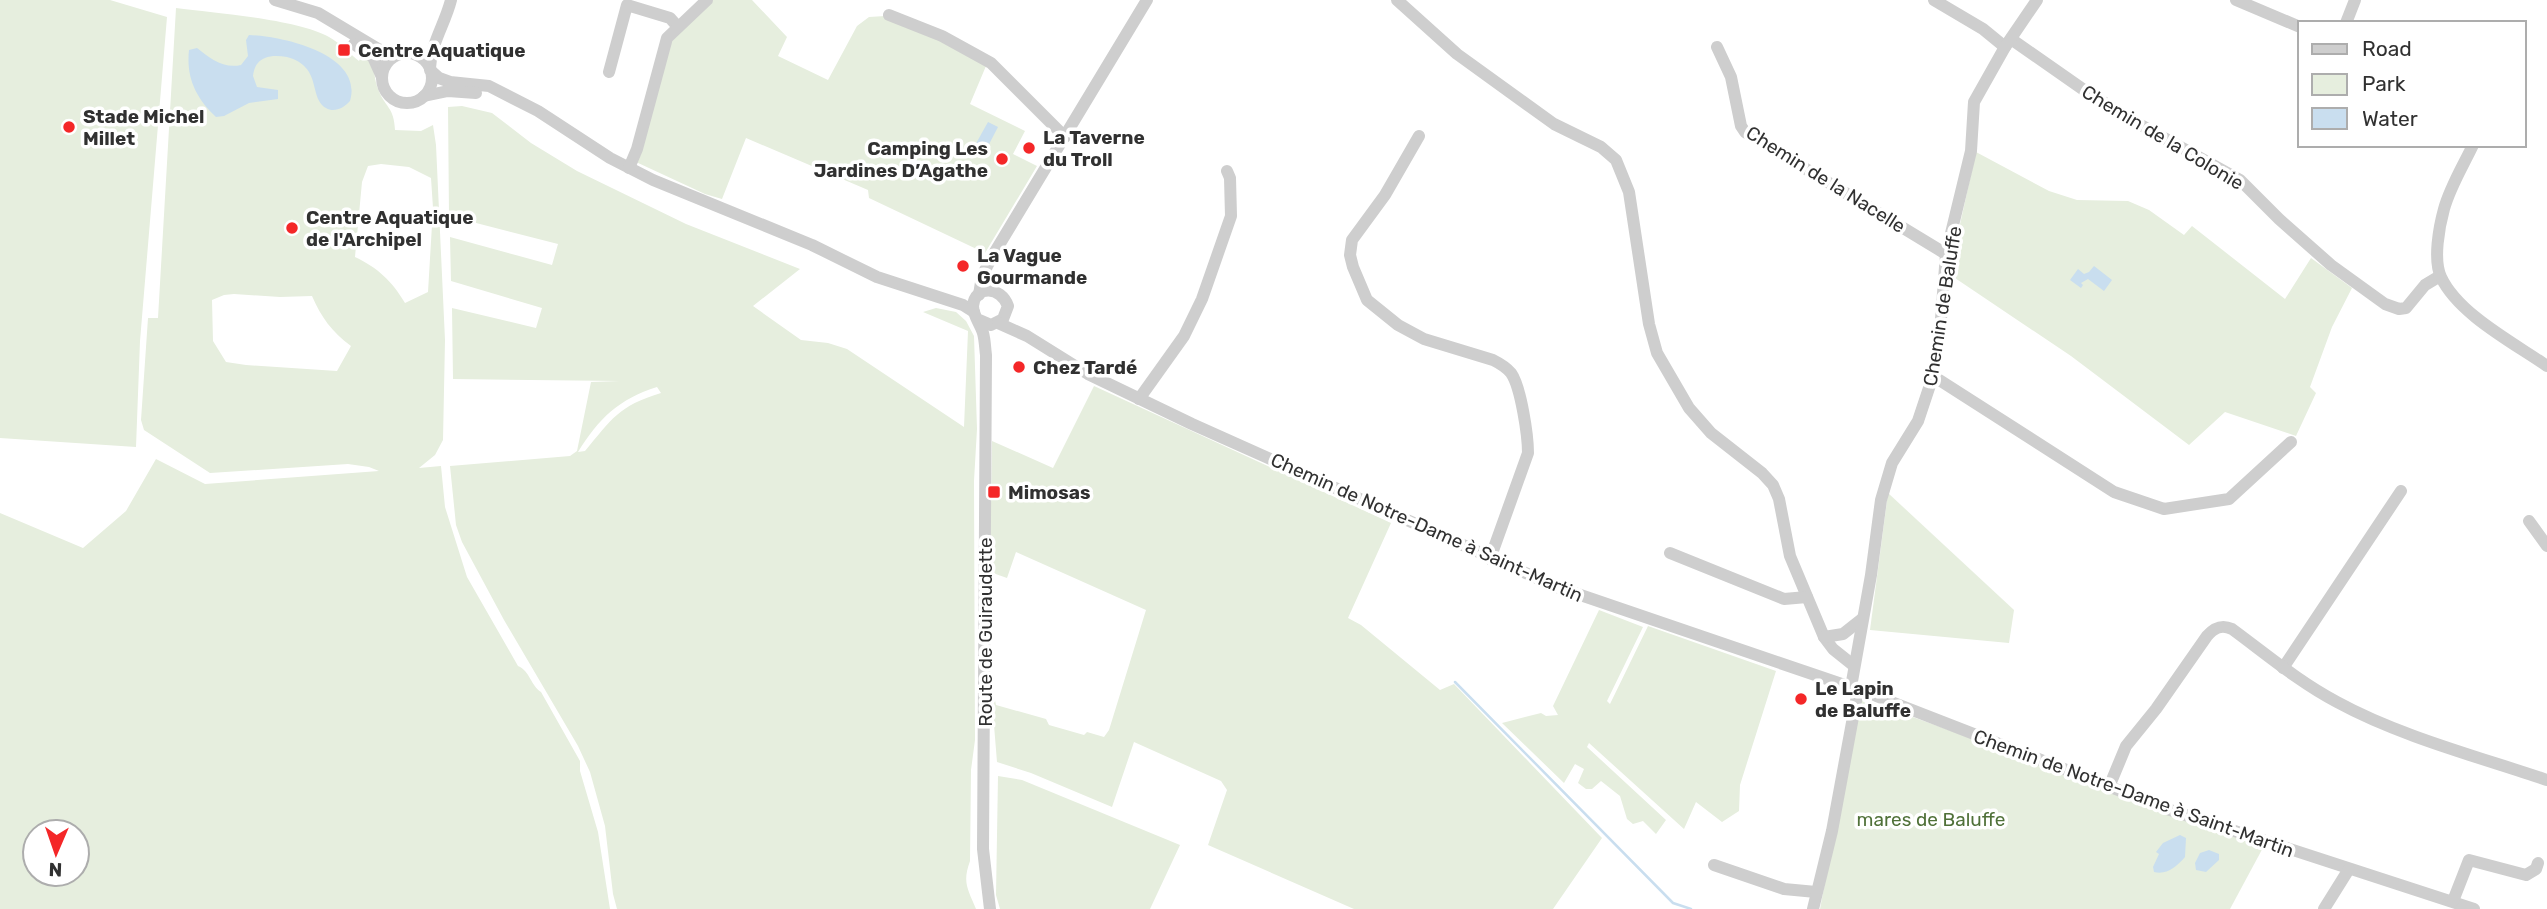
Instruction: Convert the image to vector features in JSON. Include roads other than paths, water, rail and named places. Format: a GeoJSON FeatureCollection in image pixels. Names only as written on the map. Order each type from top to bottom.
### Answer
{"type":"FeatureCollection","features":[{"type":"Feature","properties":{"kind":"street"},"geometry":{"type":"LineString","coordinates":[[275,0],[300,6],[326,18],[378,49],[425,61],[439,78],[450,82],[489,86],[538,111],[629,168],[812,246],[877,277],[963,305],[987,325],[1000,320],[1005,299],[993,291],[989,278],[989,263]]}},
{"type":"Feature","properties":{"kind":"street"},"geometry":{"type":"LineString","coordinates":[[326,18],[346,38],[373,57],[389,95],[397,101],[416,102],[430,89],[435,39],[441,30],[451,0]]}},
{"type":"Feature","properties":{"kind":"street"},"geometry":{"type":"LineString","coordinates":[[629,168],[637,149],[667,38],[707,0]]}},
{"type":"Feature","properties":{"kind":"street"},"geometry":{"type":"LineString","coordinates":[[976,316],[974,304],[982,276],[989,263],[1147,0]]}},
{"type":"Feature","properties":{"kind":"street"},"geometry":{"type":"LineString","coordinates":[[1397,0],[1457,54],[1554,124],[1601,147],[1616,160],[1629,192],[1649,324],[1657,353],[1689,408],[1711,433],[1762,473],[1773,485],[1779,499],[1790,556],[1824,637],[1833,649],[1853,665]]}},
{"type":"Feature","properties":{"kind":"street"},"geometry":{"type":"LineString","coordinates":[[1934,0],[2008,43]]}},
{"type":"Feature","properties":{"kind":"street","name":"Chemin de Baluffe"},"geometry":{"type":"LineString","coordinates":[[1813,909],[1832,831],[1854,688],[1853,665],[1881,500],[1892,463],[1918,421],[1933,376],[1939,345],[1946,254],[1971,151],[1974,102],[2037,0]]}},
{"type":"Feature","properties":{"kind":"street"},"geometry":{"type":"LineString","coordinates":[[2236,0],[2298,26]]}},
{"type":"Feature","properties":{"kind":"street"},"geometry":{"type":"LineString","coordinates":[[2347,21],[2355,0]]}},
{"type":"Feature","properties":{"kind":"street"},"geometry":{"type":"LineString","coordinates":[[609,72],[627,5],[670,18],[678,27]]}},
{"type":"Feature","properties":{"kind":"street"},"geometry":{"type":"LineString","coordinates":[[889,15],[942,36],[992,63],[1065,137]]}},
{"type":"Feature","properties":{"kind":"street"},"geometry":{"type":"LineString","coordinates":[[382,78],[384,68],[390,60],[435,39]]}},
{"type":"Feature","properties":{"kind":"street","name":"Chemin de la Colonie"},"geometry":{"type":"LineString","coordinates":[[2008,43],[2139,124],[2240,180],[2278,219],[2331,265],[2385,304],[2399,309],[2406,308],[2425,285],[2440,276]]}},
{"type":"Feature","properties":{"kind":"street","name":"Chemin de la Nacelle"},"geometry":{"type":"LineString","coordinates":[[1717,47],[1731,77],[1741,126],[1745,132],[1946,254]]}},
{"type":"Feature","properties":{"kind":"street"},"geometry":{"type":"LineString","coordinates":[[424,96],[464,92],[510,99]]}},
{"type":"Feature","properties":{"kind":"street"},"geometry":{"type":"LineString","coordinates":[[1419,136],[1385,195],[1352,240],[1350,254],[1360,289],[1367,300],[1387,318],[1424,339],[1493,360],[1513,376],[1528,453],[1490,559]]}},
{"type":"Feature","properties":{"kind":"street"},"geometry":{"type":"LineString","coordinates":[[2472,147],[2444,208],[2438,263],[2440,276],[2458,301],[2479,319],[2547,366]]}},
{"type":"Feature","properties":{"kind":"street"},"geometry":{"type":"LineString","coordinates":[[1139,399],[1184,336],[1202,299],[1231,216],[1230,178],[1227,171]]}},
{"type":"Feature","properties":{"kind":"street"},"geometry":{"type":"LineString","coordinates":[[946,300],[993,291]]}},
{"type":"Feature","properties":{"kind":"street","name":"Route de Guiraudette"},"geometry":{"type":"LineString","coordinates":[[976,316],[984,335],[986,355],[984,849],[990,909]]}},
{"type":"Feature","properties":{"kind":"street","name":"Chemin de Notre-Dame à Saint-Martin"},"geometry":{"type":"LineString","coordinates":[[1000,320],[1088,374],[1139,399],[1557,587],[1854,688],[2109,787],[2474,909]]}},
{"type":"Feature","properties":{"kind":"street","name":"Route de Guiraudette"},"geometry":{"type":"LineString","coordinates":[[986,355],[1000,320]]}},
{"type":"Feature","properties":{"kind":"street"},"geometry":{"type":"LineString","coordinates":[[1933,376],[2114,492],[2164,509],[2229,499],[2291,442]]}},
{"type":"Feature","properties":{"kind":"street"},"geometry":{"type":"LineString","coordinates":[[2283,668],[2401,491]]}},
{"type":"Feature","properties":{"kind":"street"},"geometry":{"type":"LineString","coordinates":[[2529,521],[2547,546]]}},
{"type":"Feature","properties":{"kind":"street"},"geometry":{"type":"LineString","coordinates":[[1670,553],[1784,599],[1807,597]]}},
{"type":"Feature","properties":{"kind":"street"},"geometry":{"type":"LineString","coordinates":[[1824,637],[1843,634],[1862,619]]}},
{"type":"Feature","properties":{"kind":"street"},"geometry":{"type":"LineString","coordinates":[[2109,787],[2126,746],[2156,709],[2207,636],[2215,628],[2224,626],[2337,702],[2397,728],[2547,780]]}},
{"type":"Feature","properties":{"kind":"street"},"geometry":{"type":"LineString","coordinates":[[2453,901],[2469,859],[2526,874],[2536,869],[2538,863]]}},
{"type":"Feature","properties":{"kind":"street"},"geometry":{"type":"LineString","coordinates":[[1714,865],[1784,889],[1816,892]]}},
{"type":"Feature","properties":{"kind":"street"},"geometry":{"type":"LineString","coordinates":[[2325,909],[2349,869]]}},
{"type":"Feature","properties":{"kind":"water"},"geometry":{"type":"Polygon","coordinates":[[[249,35],[299,44],[333,60],[345,71],[351,85],[350,101],[339,109],[326,108],[317,97],[306,68],[287,57],[273,56],[260,61],[253,76],[257,87],[278,90],[278,99],[249,103],[224,116],[216,117],[194,87],[189,70],[189,50],[197,48],[223,64],[241,65],[248,56],[246,40],[249,35]]]}},
{"type":"Feature","properties":{"kind":"water"},"geometry":{"type":"Polygon","coordinates":[[[988,122],[998,127],[985,152],[974,147],[988,122]]]}},
{"type":"Feature","properties":{"kind":"water"},"geometry":{"type":"Polygon","coordinates":[[[2094,266],[2112,280],[2104,291],[2088,279],[2081,283],[2081,288],[2070,280],[2078,269],[2084,274],[2094,266]]]}},
{"type":"Feature","properties":{"kind":"water"},"geometry":{"type":"Polygon","coordinates":[[[2180,835],[2186,838],[2185,857],[2171,869],[2154,872],[2153,867],[2159,854],[2156,852],[2163,843],[2180,835]]]}},
{"type":"Feature","properties":{"kind":"water"},"geometry":{"type":"Polygon","coordinates":[[[2209,850],[2219,854],[2219,860],[2206,872],[2196,870],[2195,863],[2200,853],[2209,850]]]}},
{"type":"Feature","properties":{"kind":"waterway"},"geometry":{"type":"LineString","coordinates":[[1455,682],[1673,903],[1691,909]]}},
{"type":"Feature","properties":{"kind":"place","name":"Centre Aquatique"},"geometry":{"type":"Point","coordinates":[344,50]}},
{"type":"Feature","properties":{"kind":"place","name":"Stade Michel Millet"},"geometry":{"type":"Point","coordinates":[69,127]}},
{"type":"Feature","properties":{"kind":"place","name":"La Taverne du Troll"},"geometry":{"type":"Point","coordinates":[1029,148]}},
{"type":"Feature","properties":{"kind":"place","name":"Camping Les Jardines D’Agathe"},"geometry":{"type":"Point","coordinates":[1002,159]}},
{"type":"Feature","properties":{"kind":"place","name":"Centre Aquatique de l'Archipel"},"geometry":{"type":"Point","coordinates":[292,228]}},
{"type":"Feature","properties":{"kind":"place","name":"La Vague Gourmande"},"geometry":{"type":"Point","coordinates":[963,266]}},
{"type":"Feature","properties":{"kind":"place","name":"Chez Tardé"},"geometry":{"type":"Point","coordinates":[1019,367]}},
{"type":"Feature","properties":{"kind":"place","name":"Mimosas"},"geometry":{"type":"Point","coordinates":[994,492]}},
{"type":"Feature","properties":{"kind":"place","name":"Le Lapin de Baluffe"},"geometry":{"type":"Point","coordinates":[1801,699]}},
{"type":"Feature","properties":{"kind":"park label","name":"mares de Baluffe"},"geometry":{"type":"Point","coordinates":[1931,819]}}]}
